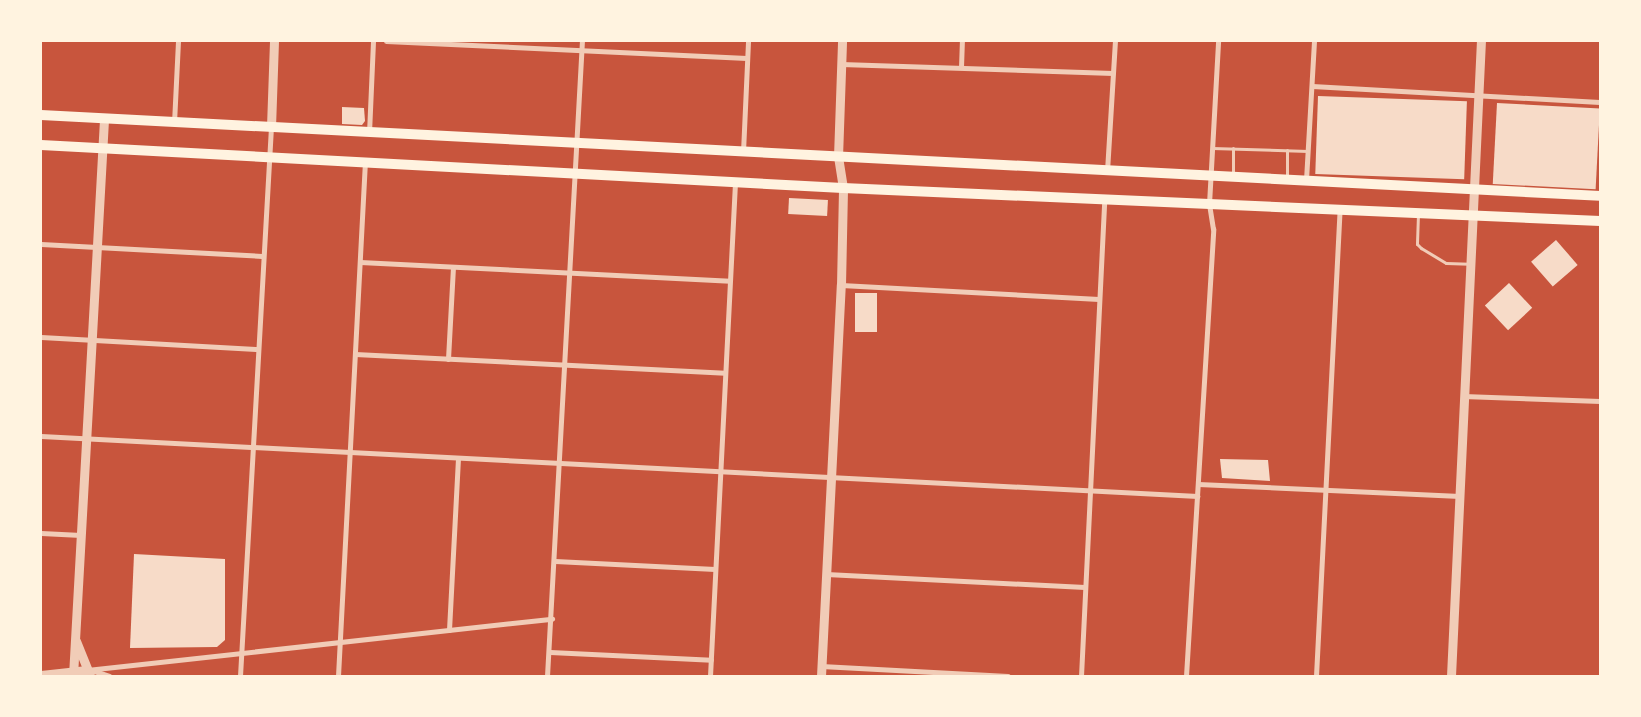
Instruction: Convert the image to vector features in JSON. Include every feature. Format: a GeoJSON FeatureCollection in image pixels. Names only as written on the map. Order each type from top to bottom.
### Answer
{"type":"FeatureCollection","features":[{"type":"Feature","properties":{"kind":"main road"},"geometry":{"type":"LineString","coordinates":[[41,115],[1600,196]]}},
{"type":"Feature","properties":{"kind":"main road"},"geometry":{"type":"LineString","coordinates":[[41,145],[267,155],[735,183],[1600,221]]}},
{"type":"Feature","properties":{"kind":"street"},"geometry":{"type":"LineString","coordinates":[[174,123],[178,41]]}},
{"type":"Feature","properties":{"kind":"street"},"geometry":{"type":"LineString","coordinates":[[240,676],[274,41]]}},
{"type":"Feature","properties":{"kind":"street"},"geometry":{"type":"LineString","coordinates":[[369,133],[373,41]]}},
{"type":"Feature","properties":{"kind":"street"},"geometry":{"type":"LineString","coordinates":[[386,41],[581,52],[747,58]]}},
{"type":"Feature","properties":{"kind":"street"},"geometry":{"type":"LineString","coordinates":[[547,676],[552,619],[582,41]]}},
{"type":"Feature","properties":{"kind":"street"},"geometry":{"type":"LineString","coordinates":[[743,152],[748,41]]}},
{"type":"Feature","properties":{"kind":"street"},"geometry":{"type":"LineString","coordinates":[[842,41],[838,157],[843,188],[841,285],[821,671],[1008,676]]}},
{"type":"Feature","properties":{"kind":"street"},"geometry":{"type":"LineString","coordinates":[[961,67],[962,41]]}},
{"type":"Feature","properties":{"kind":"street"},"geometry":{"type":"LineString","coordinates":[[1107,170],[1115,41]]}},
{"type":"Feature","properties":{"kind":"street"},"geometry":{"type":"LineString","coordinates":[[1186,676],[1212,230],[1209,204],[1218,41]]}},
{"type":"Feature","properties":{"kind":"street"},"geometry":{"type":"LineString","coordinates":[[1306,180],[1314,41]]}},
{"type":"Feature","properties":{"kind":"street"},"geometry":{"type":"LineString","coordinates":[[1451,676],[1481,41]]}},
{"type":"Feature","properties":{"kind":"street"},"geometry":{"type":"LineString","coordinates":[[841,64],[1113,73]]}},
{"type":"Feature","properties":{"kind":"street"},"geometry":{"type":"LineString","coordinates":[[1312,86],[1600,102]]}},
{"type":"Feature","properties":{"kind":"street"},"geometry":{"type":"LineString","coordinates":[[73,674],[104,119]]}},
{"type":"Feature","properties":{"kind":"street"},"geometry":{"type":"LineString","coordinates":[[338,676],[365,161]]}},
{"type":"Feature","properties":{"kind":"street"},"geometry":{"type":"LineString","coordinates":[[710,676],[735,183]]}},
{"type":"Feature","properties":{"kind":"street"},"geometry":{"type":"LineString","coordinates":[[1081,676],[1104,199]]}},
{"type":"Feature","properties":{"kind":"street"},"geometry":{"type":"LineString","coordinates":[[1316,676],[1340,210]]}},
{"type":"Feature","properties":{"kind":"street"},"geometry":{"type":"LineString","coordinates":[[41,244],[262,256]]}},
{"type":"Feature","properties":{"kind":"street"},"geometry":{"type":"LineString","coordinates":[[360,262],[730,281]]}},
{"type":"Feature","properties":{"kind":"street"},"geometry":{"type":"LineString","coordinates":[[448,359],[453,267]]}},
{"type":"Feature","properties":{"kind":"street"},"geometry":{"type":"LineString","coordinates":[[841,285],[1099,299]]}},
{"type":"Feature","properties":{"kind":"street"},"geometry":{"type":"LineString","coordinates":[[41,337],[257,349]]}},
{"type":"Feature","properties":{"kind":"street"},"geometry":{"type":"LineString","coordinates":[[355,354],[726,373]]}},
{"type":"Feature","properties":{"kind":"street"},"geometry":{"type":"LineString","coordinates":[[1463,396],[1600,401]]}},
{"type":"Feature","properties":{"kind":"street"},"geometry":{"type":"LineString","coordinates":[[41,436],[1197,496]]}},
{"type":"Feature","properties":{"kind":"street"},"geometry":{"type":"LineString","coordinates":[[449,630],[458,458]]}},
{"type":"Feature","properties":{"kind":"street"},"geometry":{"type":"LineString","coordinates":[[1198,484],[1460,496]]}},
{"type":"Feature","properties":{"kind":"street"},"geometry":{"type":"LineString","coordinates":[[41,533],[81,535]]}},
{"type":"Feature","properties":{"kind":"street"},"geometry":{"type":"LineString","coordinates":[[555,560],[715,569]]}},
{"type":"Feature","properties":{"kind":"street"},"geometry":{"type":"LineString","coordinates":[[826,574],[1085,587]]}},
{"type":"Feature","properties":{"kind":"street"},"geometry":{"type":"LineString","coordinates":[[41,675],[89,673],[240,653],[552,619]]}},
{"type":"Feature","properties":{"kind":"street"},"geometry":{"type":"LineString","coordinates":[[75,639],[89,673]]}},
{"type":"Feature","properties":{"kind":"street"},"geometry":{"type":"LineString","coordinates":[[550,652],[711,660]]}},
{"type":"Feature","properties":{"kind":"street"},"geometry":{"type":"LineString","coordinates":[[89,673],[110,676]]}},
{"type":"Feature","properties":{"kind":"lane"},"geometry":{"type":"LineString","coordinates":[[1212,148],[1308,151]]}},
{"type":"Feature","properties":{"kind":"lane"},"geometry":{"type":"LineString","coordinates":[[1233,148],[1234,177]]}},
{"type":"Feature","properties":{"kind":"lane"},"geometry":{"type":"LineString","coordinates":[[1287,150],[1287,180]]}},
{"type":"Feature","properties":{"kind":"lane"},"geometry":{"type":"LineString","coordinates":[[1418,213],[1417,244],[1421,248],[1446,263],[1470,264]]}},
{"type":"Feature","properties":{"kind":"building"},"geometry":{"type":"Polygon","coordinates":[[[1318,96],[1467,101],[1464,179],[1315,174],[1318,96]]]}},
{"type":"Feature","properties":{"kind":"building"},"geometry":{"type":"Polygon","coordinates":[[[1497,103],[1600,108],[1596,189],[1493,184],[1497,103]]]}},
{"type":"Feature","properties":{"kind":"building"},"geometry":{"type":"Polygon","coordinates":[[[342,107],[364,108],[365,121],[362,125],[342,124],[342,107]]]}},
{"type":"Feature","properties":{"kind":"building"},"geometry":{"type":"Polygon","coordinates":[[[789,198],[828,200],[827,216],[788,214],[789,198]]]}},
{"type":"Feature","properties":{"kind":"building"},"geometry":{"type":"Polygon","coordinates":[[[1556,240],[1578,265],[1553,287],[1531,262],[1556,240]]]}},
{"type":"Feature","properties":{"kind":"building"},"geometry":{"type":"Polygon","coordinates":[[[1509,283],[1532,308],[1508,330],[1485,306],[1509,283]]]}},
{"type":"Feature","properties":{"kind":"building"},"geometry":{"type":"Polygon","coordinates":[[[855,293],[877,293],[877,332],[855,332],[855,293]]]}},
{"type":"Feature","properties":{"kind":"building"},"geometry":{"type":"Polygon","coordinates":[[[1220,459],[1268,460],[1270,481],[1222,478],[1220,459]]]}},
{"type":"Feature","properties":{"kind":"building"},"geometry":{"type":"Polygon","coordinates":[[[134,554],[225,559],[225,640],[217,647],[130,648],[134,554]]]}}]}
